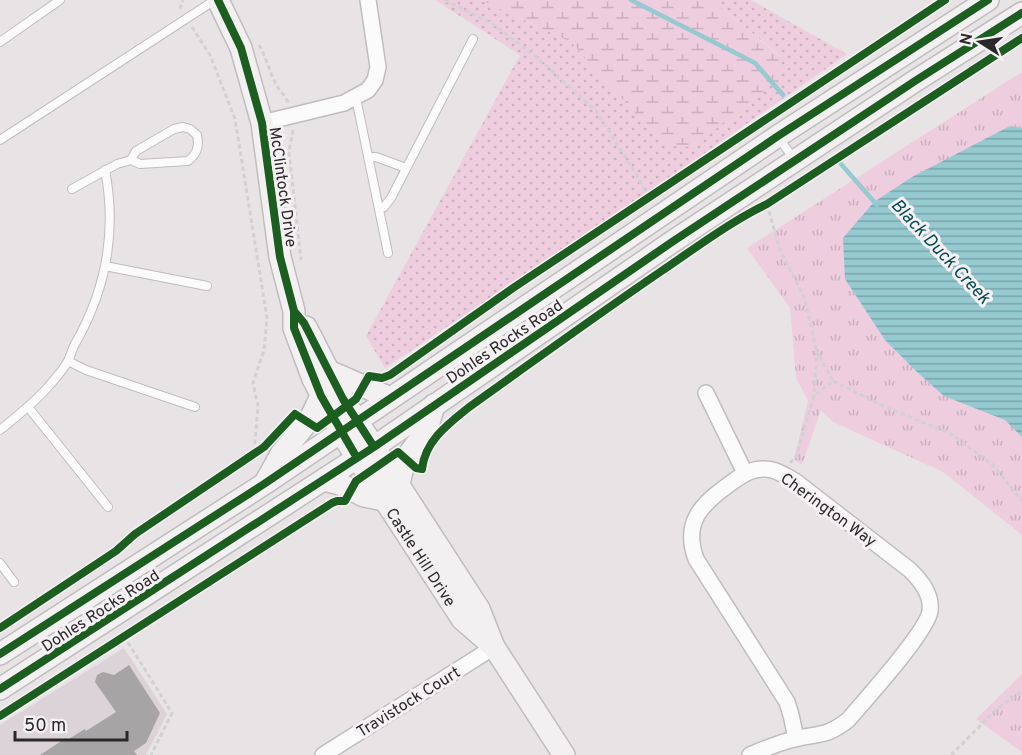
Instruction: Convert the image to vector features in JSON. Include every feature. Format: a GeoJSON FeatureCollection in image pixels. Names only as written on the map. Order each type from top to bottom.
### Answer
{"type":"FeatureCollection","features":[{"type":"Feature","properties":{"kind":"main road","name":"McClintock Drive"},"geometry":{"type":"LineString","coordinates":[[216,0],[241,48],[262,123],[280,257],[294,311],[294,327],[321,396],[349,427],[365,452]]}},
{"type":"Feature","properties":{"kind":"main road","name":"Dohles Rocks Road"},"geometry":{"type":"LineString","coordinates":[[0,654],[264,484],[778,136],[988,0]]}},
{"type":"Feature","properties":{"kind":"main road","name":"Dohles Rocks Road"},"geometry":{"type":"LineString","coordinates":[[0,690],[324,480],[672,242],[1022,13]]}},
{"type":"Feature","properties":{"kind":"main road","name":"McClintock Drive"},"geometry":{"type":"LineString","coordinates":[[294,311],[304,323],[343,399],[349,427]]}},
{"type":"Feature","properties":{"kind":"main road"},"geometry":{"type":"LineString","coordinates":[[327,371],[391,398]]}},
{"type":"Feature","properties":{"kind":"main road"},"geometry":{"type":"LineString","coordinates":[[264,484],[280,454],[310,419],[321,396]]}},
{"type":"Feature","properties":{"kind":"main road"},"geometry":{"type":"LineString","coordinates":[[399,484],[403,467],[411,451],[428,430],[434,405]]}},
{"type":"Feature","properties":{"kind":"main road","name":"Castle Hill Drive"},"geometry":{"type":"LineString","coordinates":[[365,452],[399,484],[479,609],[494,647],[564,755]]}},
{"type":"Feature","properties":{"kind":"main road","name":"Castle Hill Drive"},"geometry":{"type":"LineString","coordinates":[[365,452],[384,500],[462,619],[494,647]]}},
{"type":"Feature","properties":{"kind":"main road"},"geometry":{"type":"LineString","coordinates":[[324,480],[340,484],[364,496],[384,500]]}},
{"type":"Feature","properties":{"kind":"street"},"geometry":{"type":"LineString","coordinates":[[262,123],[356,98],[368,90],[375,80],[378,67],[368,0]]}},
{"type":"Feature","properties":{"kind":"street"},"geometry":{"type":"LineString","coordinates":[[706,393],[745,473],[713,495],[702,506],[692,530],[692,549],[696,559],[787,702],[796,738]]}},
{"type":"Feature","properties":{"kind":"street","name":"Cherington Way"},"geometry":{"type":"LineString","coordinates":[[745,473],[755,469],[766,469],[780,472],[795,482],[910,570],[923,583],[929,598],[930,611],[917,635],[849,720],[822,735],[796,738],[750,755]]}},
{"type":"Feature","properties":{"kind":"street","name":"Travistock Court"},"geometry":{"type":"LineString","coordinates":[[323,755],[494,647]]}},
{"type":"Feature","properties":{"kind":"lane"},"geometry":{"type":"LineString","coordinates":[[0,42],[60,0]]}},
{"type":"Feature","properties":{"kind":"lane"},"geometry":{"type":"LineString","coordinates":[[0,140],[216,0]]}},
{"type":"Feature","properties":{"kind":"lane"},"geometry":{"type":"LineString","coordinates":[[379,209],[387,204],[473,39]]}},
{"type":"Feature","properties":{"kind":"lane"},"geometry":{"type":"LineString","coordinates":[[356,98],[388,252]]}},
{"type":"Feature","properties":{"kind":"lane"},"geometry":{"type":"LineString","coordinates":[[72,189],[105,170],[132,160],[136,151],[174,129],[183,127],[197,135],[198,150],[188,161],[140,164],[132,160]]}},
{"type":"Feature","properties":{"kind":"lane"},"geometry":{"type":"LineString","coordinates":[[778,136],[795,160]]}},
{"type":"Feature","properties":{"kind":"lane"},"geometry":{"type":"LineString","coordinates":[[368,157],[376,157],[406,168]]}},
{"type":"Feature","properties":{"kind":"lane"},"geometry":{"type":"LineString","coordinates":[[0,430],[48,387],[68,361],[92,314],[100,292],[110,242],[110,195],[105,170]]}},
{"type":"Feature","properties":{"kind":"lane"},"geometry":{"type":"LineString","coordinates":[[105,266],[207,286]]}},
{"type":"Feature","properties":{"kind":"lane"},"geometry":{"type":"LineString","coordinates":[[68,361],[86,370],[195,407]]}},
{"type":"Feature","properties":{"kind":"lane"},"geometry":{"type":"LineString","coordinates":[[28,407],[108,507]]}},
{"type":"Feature","properties":{"kind":"lane"},"geometry":{"type":"LineString","coordinates":[[0,563],[14,582]]}},
{"type":"Feature","properties":{"kind":"path"},"geometry":{"type":"LineString","coordinates":[[183,0],[180,9],[210,55],[235,119],[256,249],[267,329],[264,350],[254,378],[258,406],[254,454]]}},
{"type":"Feature","properties":{"kind":"path"},"geometry":{"type":"LineString","coordinates":[[445,0],[494,25],[540,60],[597,112],[639,180],[648,199]]}},
{"type":"Feature","properties":{"kind":"path"},"geometry":{"type":"LineString","coordinates":[[256,39],[275,83],[287,100],[293,132],[289,152],[290,176],[301,265]]}},
{"type":"Feature","properties":{"kind":"path"},"geometry":{"type":"LineString","coordinates":[[638,206],[656,194]]}},
{"type":"Feature","properties":{"kind":"path"},"geometry":{"type":"LineString","coordinates":[[757,209],[776,198]]}},
{"type":"Feature","properties":{"kind":"path"},"geometry":{"type":"LineString","coordinates":[[767,204],[780,250],[804,297],[817,352],[833,381],[883,406],[951,434],[993,465],[1022,501]]}},
{"type":"Feature","properties":{"kind":"path"},"geometry":{"type":"LineString","coordinates":[[780,472],[796,457],[814,396],[817,352]]}},
{"type":"Feature","properties":{"kind":"path"},"geometry":{"type":"LineString","coordinates":[[814,396],[833,381]]}},
{"type":"Feature","properties":{"kind":"path"},"geometry":{"type":"LineString","coordinates":[[245,460],[264,447]]}},
{"type":"Feature","properties":{"kind":"path"},"geometry":{"type":"LineString","coordinates":[[114,642],[134,630]]}},
{"type":"Feature","properties":{"kind":"path"},"geometry":{"type":"LineString","coordinates":[[124,636],[172,713],[151,755]]}},
{"type":"Feature","properties":{"kind":"path"},"geometry":{"type":"LineString","coordinates":[[951,755],[997,709],[1022,691]]}},
{"type":"Feature","properties":{"kind":"shaded area"},"geometry":{"type":"Polygon","coordinates":[[[124,648],[167,714],[146,755],[0,755],[0,725],[124,648]]]}},
{"type":"Feature","properties":{"kind":"green space"},"geometry":{"type":"Polygon","coordinates":[[[435,0],[481,0],[571,42],[665,146],[779,55],[713,0],[751,0],[847,54],[633,203],[385,368],[366,336],[520,55],[435,0]]]}},
{"type":"Feature","properties":{"kind":"green space"},"geometry":{"type":"Polygon","coordinates":[[[481,0],[713,0],[779,56],[779,79],[693,147],[665,146],[571,42],[481,0]]]}},
{"type":"Feature","properties":{"kind":"green space"},"geometry":{"type":"Polygon","coordinates":[[[1022,72],[1022,535],[943,472],[833,422],[821,410],[802,465],[794,459],[808,401],[796,378],[790,308],[747,248],[1022,72]]]}},
{"type":"Feature","properties":{"kind":"green space"},"geometry":{"type":"Polygon","coordinates":[[[1022,674],[1022,752],[976,719],[1022,674]]]}},
{"type":"Feature","properties":{"kind":"water"},"geometry":{"type":"Polygon","coordinates":[[[1010,126],[1022,128],[1022,437],[1005,420],[944,396],[885,340],[845,279],[843,238],[874,202],[912,177],[1010,126]]]}},
{"type":"Feature","properties":{"kind":"building"},"geometry":{"type":"Polygon","coordinates":[[[129,665],[160,713],[146,743],[134,751],[137,755],[40,755],[66,738],[67,740],[85,729],[86,731],[116,712],[95,682],[97,675],[103,672],[114,675],[129,665]]]}},
{"type":"Feature","properties":{"kind":"waterway","name":"Black Duck Creek"},"geometry":{"type":"LineString","coordinates":[[631,0],[755,63],[783,95]]}},
{"type":"Feature","properties":{"kind":"waterway","name":"Black Duck Creek"},"geometry":{"type":"LineString","coordinates":[[841,164],[877,205]]}},
{"type":"Feature","properties":{"kind":"cycle path"},"geometry":{"type":"LineString","coordinates":[[218,0],[241,48],[262,123],[280,257],[294,311],[294,328],[321,396],[357,458]]}},
{"type":"Feature","properties":{"kind":"cycle path"},"geometry":{"type":"LineString","coordinates":[[0,628],[116,551],[135,534],[264,447],[295,414],[317,428],[356,399],[369,376],[382,378],[390,375],[513,288],[945,0]]}},
{"type":"Feature","properties":{"kind":"cycle path"},"geometry":{"type":"LineString","coordinates":[[0,654],[264,484],[778,136],[988,0]]}},
{"type":"Feature","properties":{"kind":"cycle path"},"geometry":{"type":"LineString","coordinates":[[0,689],[374,447],[672,242],[1022,13]]}},
{"type":"Feature","properties":{"kind":"cycle path"},"geometry":{"type":"LineString","coordinates":[[0,716],[332,503],[345,501],[356,481],[398,452],[416,468],[422,469],[428,450],[445,427],[516,373],[714,235],[767,204],[1022,38]]}},
{"type":"Feature","properties":{"kind":"cycle path"},"geometry":{"type":"LineString","coordinates":[[294,311],[304,323],[343,399],[374,447]]}}]}
